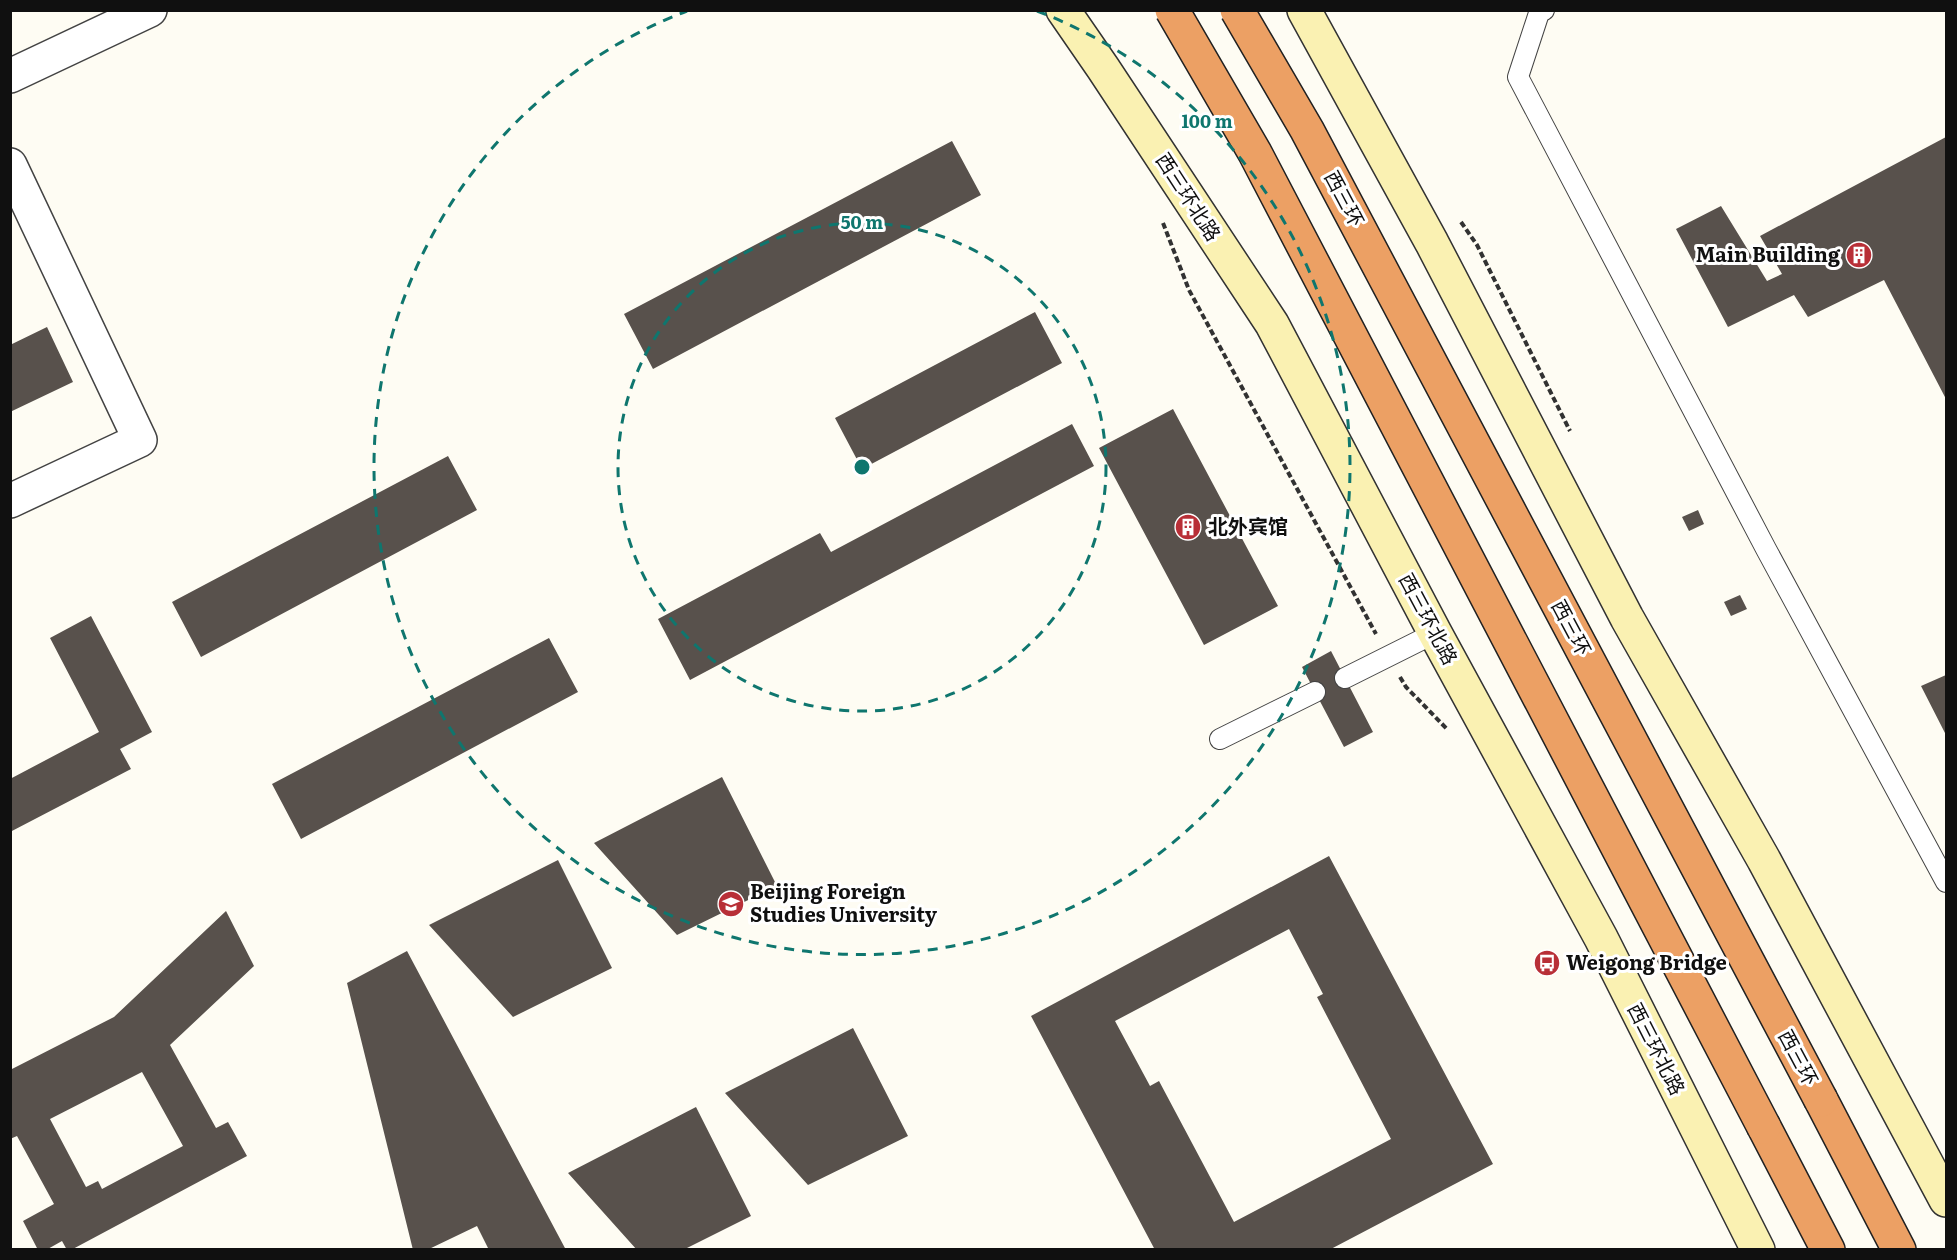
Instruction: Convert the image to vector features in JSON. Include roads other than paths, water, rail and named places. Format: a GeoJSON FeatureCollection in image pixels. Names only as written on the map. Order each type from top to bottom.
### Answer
{"type":"FeatureCollection","features":[{"type":"Feature","properties":{"kind":"highway"},"geometry":{"type":"LineString","coordinates":[[1172,10],[1255,153],[1828,1250]]}},
{"type":"Feature","properties":{"kind":"highway","name":"西三环"},"geometry":{"type":"LineString","coordinates":[[1237,10],[1307,130],[1899,1250]]}},
{"type":"Feature","properties":{"kind":"street"},"geometry":{"type":"LineString","coordinates":[[10,76],[150,10]]}},
{"type":"Feature","properties":{"kind":"street","name":"西三环北路"},"geometry":{"type":"LineString","coordinates":[[1063,10],[1104,68],[1272,324],[1435,633],[1601,938],[1758,1250]]}},
{"type":"Feature","properties":{"kind":"street"},"geometry":{"type":"LineString","coordinates":[[1304,10],[1432,243],[1627,618],[1764,860],[1947,1200]]}},
{"type":"Feature","properties":{"kind":"street"},"geometry":{"type":"LineString","coordinates":[[10,165],[140,441],[10,501]]}},
{"type":"Feature","properties":{"kind":"lane"},"geometry":{"type":"LineString","coordinates":[[1544,10],[1539,13],[1518,77],[1766,549],[1947,882]]}},
{"type":"Feature","properties":{"kind":"lane"},"geometry":{"type":"LineString","coordinates":[[1345,678],[1435,633]]}},
{"type":"Feature","properties":{"kind":"lane"},"geometry":{"type":"LineString","coordinates":[[1220,739],[1315,692]]}},
{"type":"Feature","properties":{"kind":"place","name":"Main Building"},"geometry":{"type":"Point","coordinates":[1859,255]}},
{"type":"Feature","properties":{"kind":"place","name":"北外宾馆"},"geometry":{"type":"Point","coordinates":[1188,527]}},
{"type":"Feature","properties":{"kind":"place","name":"Beijing Foreign Studies University"},"geometry":{"type":"Point","coordinates":[731,904]}},
{"type":"Feature","properties":{"kind":"place","name":"Weigong Bridge"},"geometry":{"type":"Point","coordinates":[1547,963]}}]}
